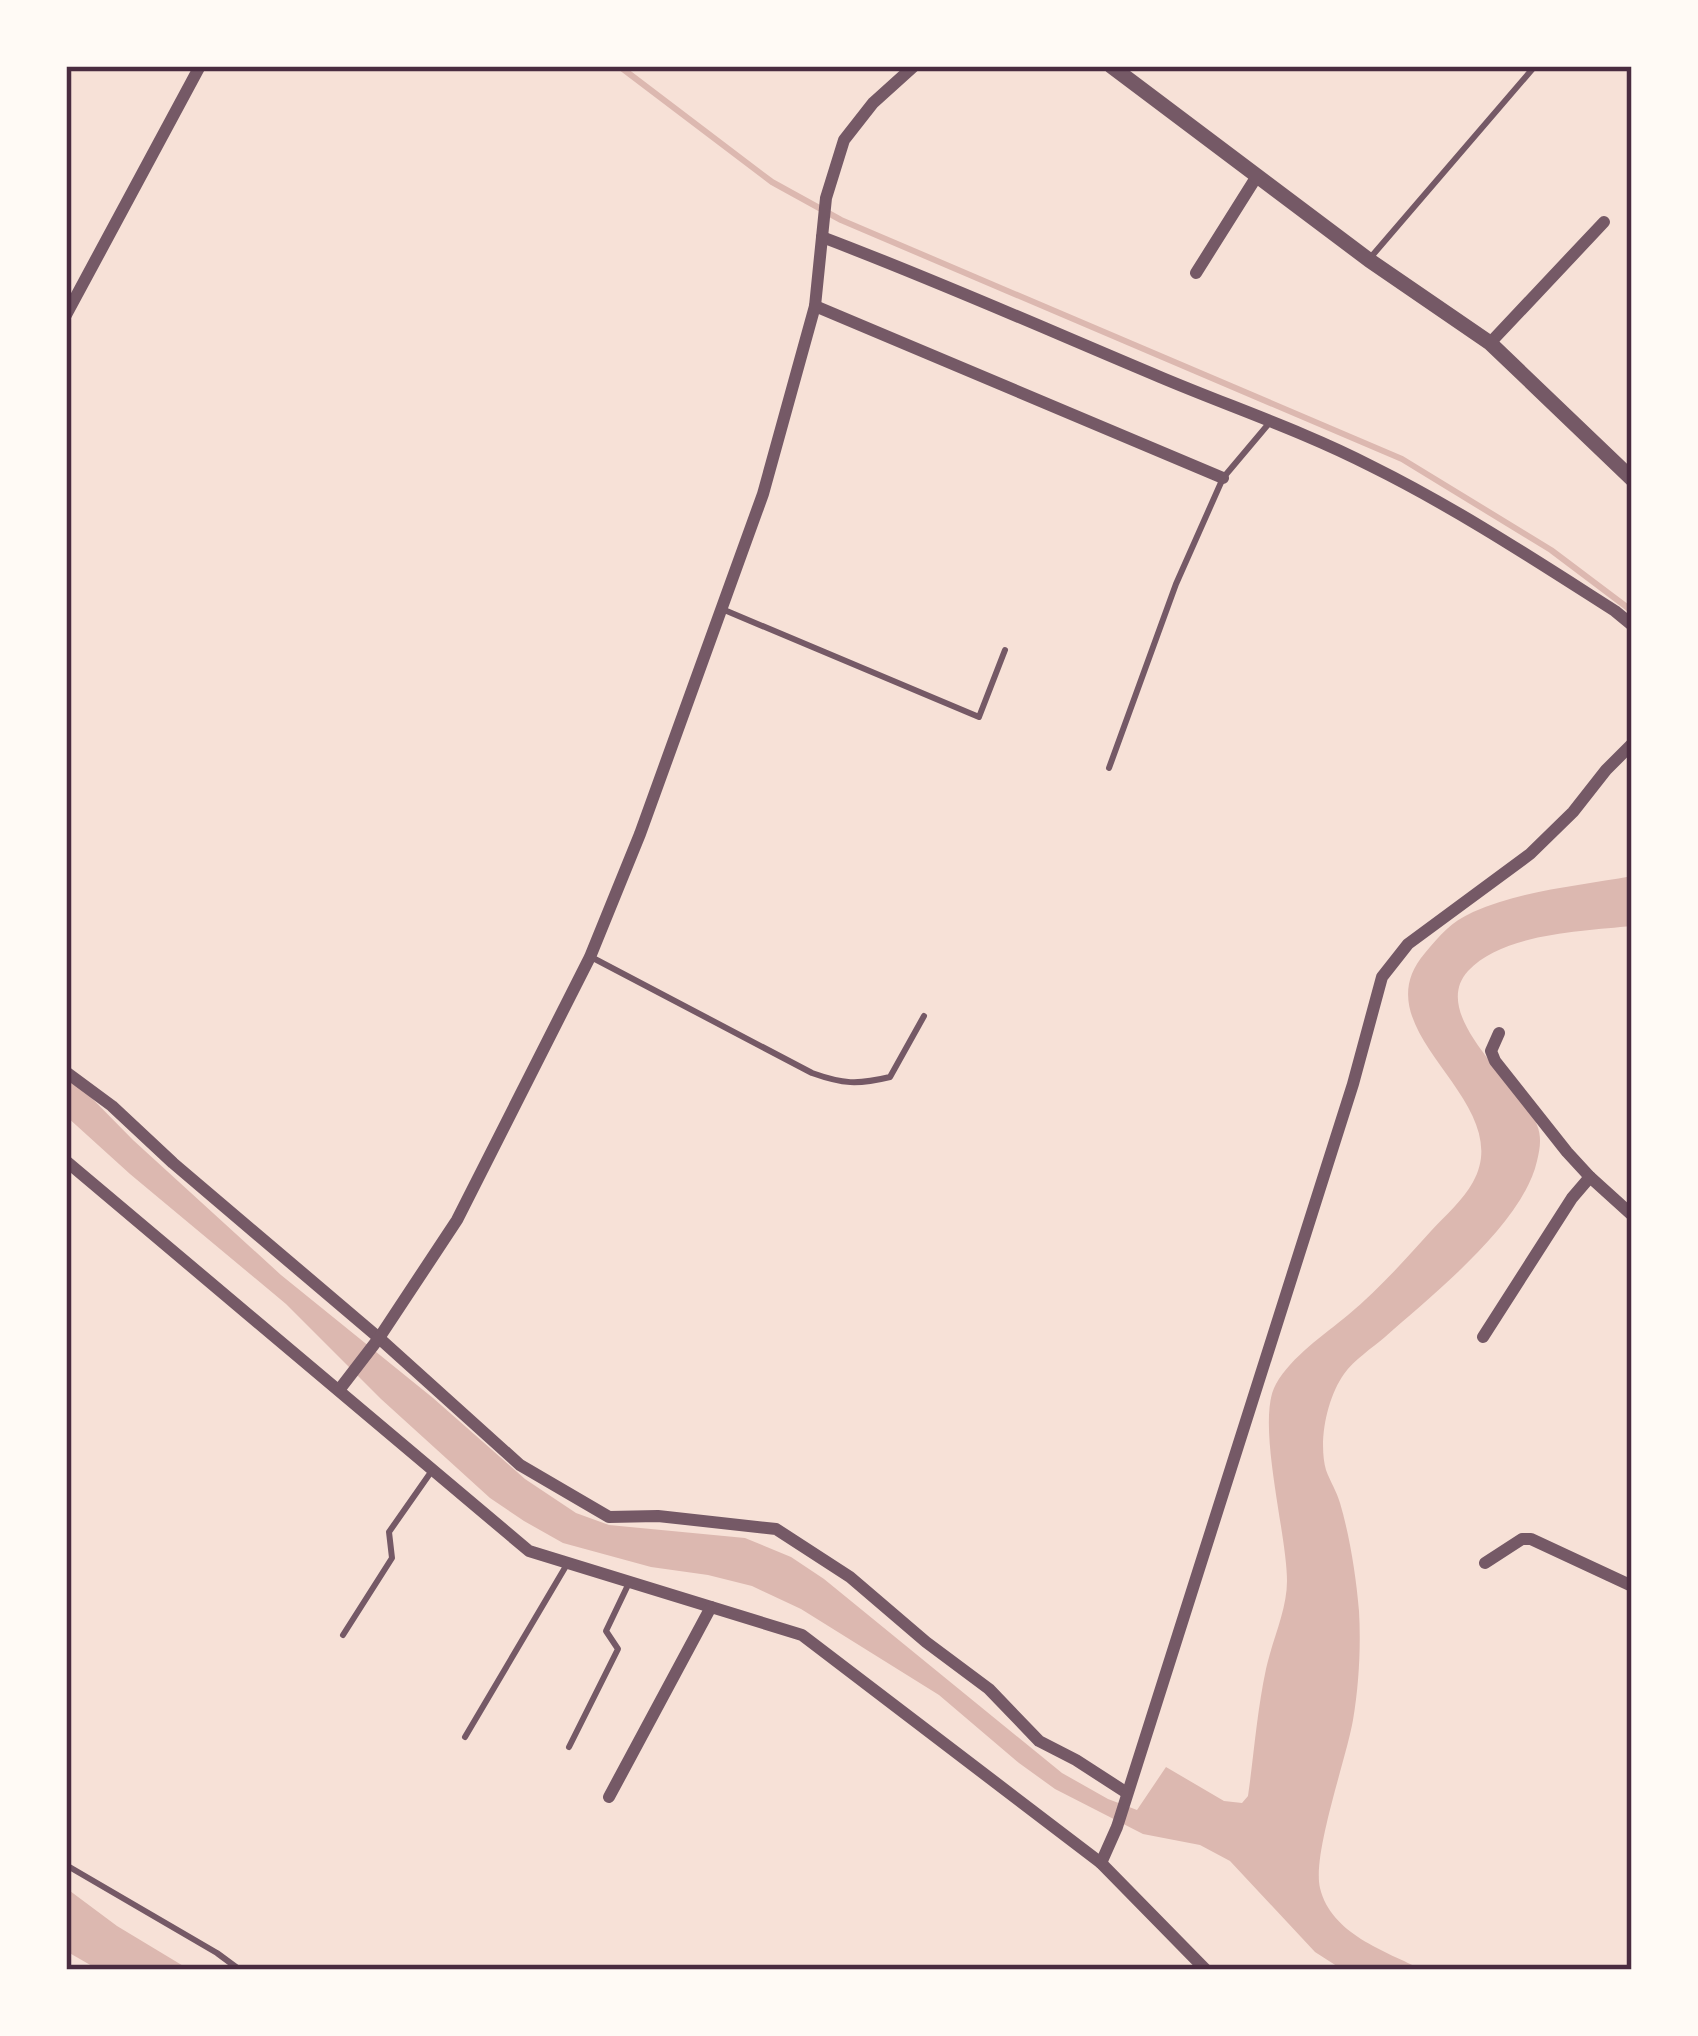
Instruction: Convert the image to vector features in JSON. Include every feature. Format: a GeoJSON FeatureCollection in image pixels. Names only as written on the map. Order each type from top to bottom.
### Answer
{"type":"FeatureCollection","features":[{"type":"Feature","properties":{"kind":"street"},"geometry":{"type":"LineString","coordinates":[[66,315],[200,66]]}},
{"type":"Feature","properties":{"kind":"street"},"geometry":{"type":"LineString","coordinates":[[343,1384],[458,1220],[590,957],[764,494],[814,306],[826,198],[844,140],[873,103],[914,66]]}},
{"type":"Feature","properties":{"kind":"street"},"geometry":{"type":"LineString","coordinates":[[1112,66],[1369,260],[1490,343],[1632,479]]}},
{"type":"Feature","properties":{"kind":"street"},"geometry":{"type":"LineString","coordinates":[[1196,273],[1257,176]]}},
{"type":"Feature","properties":{"kind":"street"},"geometry":{"type":"LineString","coordinates":[[1490,343],[1604,222]]}},
{"type":"Feature","properties":{"kind":"street"},"geometry":{"type":"LineString","coordinates":[[823,232],[1371,465],[1493,533],[1632,626]]}},
{"type":"Feature","properties":{"kind":"street"},"geometry":{"type":"LineString","coordinates":[[814,306],[1222,478]]}},
{"type":"Feature","properties":{"kind":"street"},"geometry":{"type":"LineString","coordinates":[[1101,1863],[1117,1827],[1282,1313],[1382,977],[1408,944],[1530,854],[1632,744]]}},
{"type":"Feature","properties":{"kind":"street"},"geometry":{"type":"LineString","coordinates":[[1498,1033],[1491,1051],[1495,1061],[1567,1153],[1632,1215]]}},
{"type":"Feature","properties":{"kind":"street"},"geometry":{"type":"LineString","coordinates":[[66,1072],[112,1106],[520,1465],[609,1517],[658,1516],[776,1529],[850,1577],[989,1689],[1039,1741],[1076,1760],[1126,1798]]}},
{"type":"Feature","properties":{"kind":"street"},"geometry":{"type":"LineString","coordinates":[[66,1161],[343,1384],[530,1551],[802,1635],[1101,1863],[1206,1970]]}},
{"type":"Feature","properties":{"kind":"street"},"geometry":{"type":"LineString","coordinates":[[1483,1337],[1590,1177]]}},
{"type":"Feature","properties":{"kind":"street"},"geometry":{"type":"LineString","coordinates":[[1485,1563],[1522,1539],[1531,1539],[1632,1586]]}},
{"type":"Feature","properties":{"kind":"street"},"geometry":{"type":"LineString","coordinates":[[609,1797],[711,1607]]}},
{"type":"Feature","properties":{"kind":"lane"},"geometry":{"type":"LineString","coordinates":[[1369,260],[1535,66]]}},
{"type":"Feature","properties":{"kind":"lane"},"geometry":{"type":"LineString","coordinates":[[1109,768],[1176,584],[1222,478],[1271,420]]}},
{"type":"Feature","properties":{"kind":"lane"},"geometry":{"type":"LineString","coordinates":[[722,609],[979,717],[1005,650]]}},
{"type":"Feature","properties":{"kind":"lane"},"geometry":{"type":"LineString","coordinates":[[590,957],[842,1083],[890,1077],[923,1016]]}},
{"type":"Feature","properties":{"kind":"lane"},"geometry":{"type":"LineString","coordinates":[[343,1635],[392,1558],[389,1532],[433,1469]]}},
{"type":"Feature","properties":{"kind":"lane"},"geometry":{"type":"LineString","coordinates":[[465,1737],[568,1563]]}},
{"type":"Feature","properties":{"kind":"lane"},"geometry":{"type":"LineString","coordinates":[[568,1747],[619,1648],[606,1631],[630,1582]]}},
{"type":"Feature","properties":{"kind":"lane"},"geometry":{"type":"LineString","coordinates":[[66,1865],[240,1970]]}},
{"type":"Feature","properties":{"kind":"shaded area"},"geometry":{"type":"Polygon","coordinates":[[[1632,876],[1632,926],[1523,941],[1483,958],[1468,971],[1459,989],[1459,1009],[1482,1050],[1537,1125],[1537,1161],[1514,1209],[1495,1233],[1348,1369],[1326,1420],[1324,1459],[1350,1543],[1360,1638],[1353,1720],[1325,1830],[1320,1888],[1335,1918],[1347,1929],[1423,1970],[1343,1970],[1315,1952],[1230,1861],[1200,1845],[1143,1834],[1055,1789],[939,1695],[801,1609],[752,1586],[651,1567],[563,1543],[524,1521],[490,1498],[286,1304],[66,1116],[66,1076],[281,1275],[525,1479],[576,1513],[609,1525],[745,1538],[791,1557],[1062,1773],[1108,1799],[1137,1810],[1166,1767],[1224,1801],[1242,1803],[1248,1796],[1263,1685],[1286,1592],[1269,1423],[1276,1384],[1299,1355],[1370,1295],[1459,1201],[1473,1182],[1481,1152],[1475,1122],[1422,1038],[1410,1010],[1409,982],[1436,940],[1473,912],[1531,894],[1632,876]]]}},
{"type":"Feature","properties":{"kind":"shaded area"},"geometry":{"type":"Polygon","coordinates":[[[66,1888],[190,1970],[99,1970],[66,1951],[66,1888]]]}},
{"type":"Feature","properties":{"kind":"waterway"},"geometry":{"type":"LineString","coordinates":[[619,66],[772,182],[841,220],[1402,459],[1551,550],[1632,611]]}}]}
